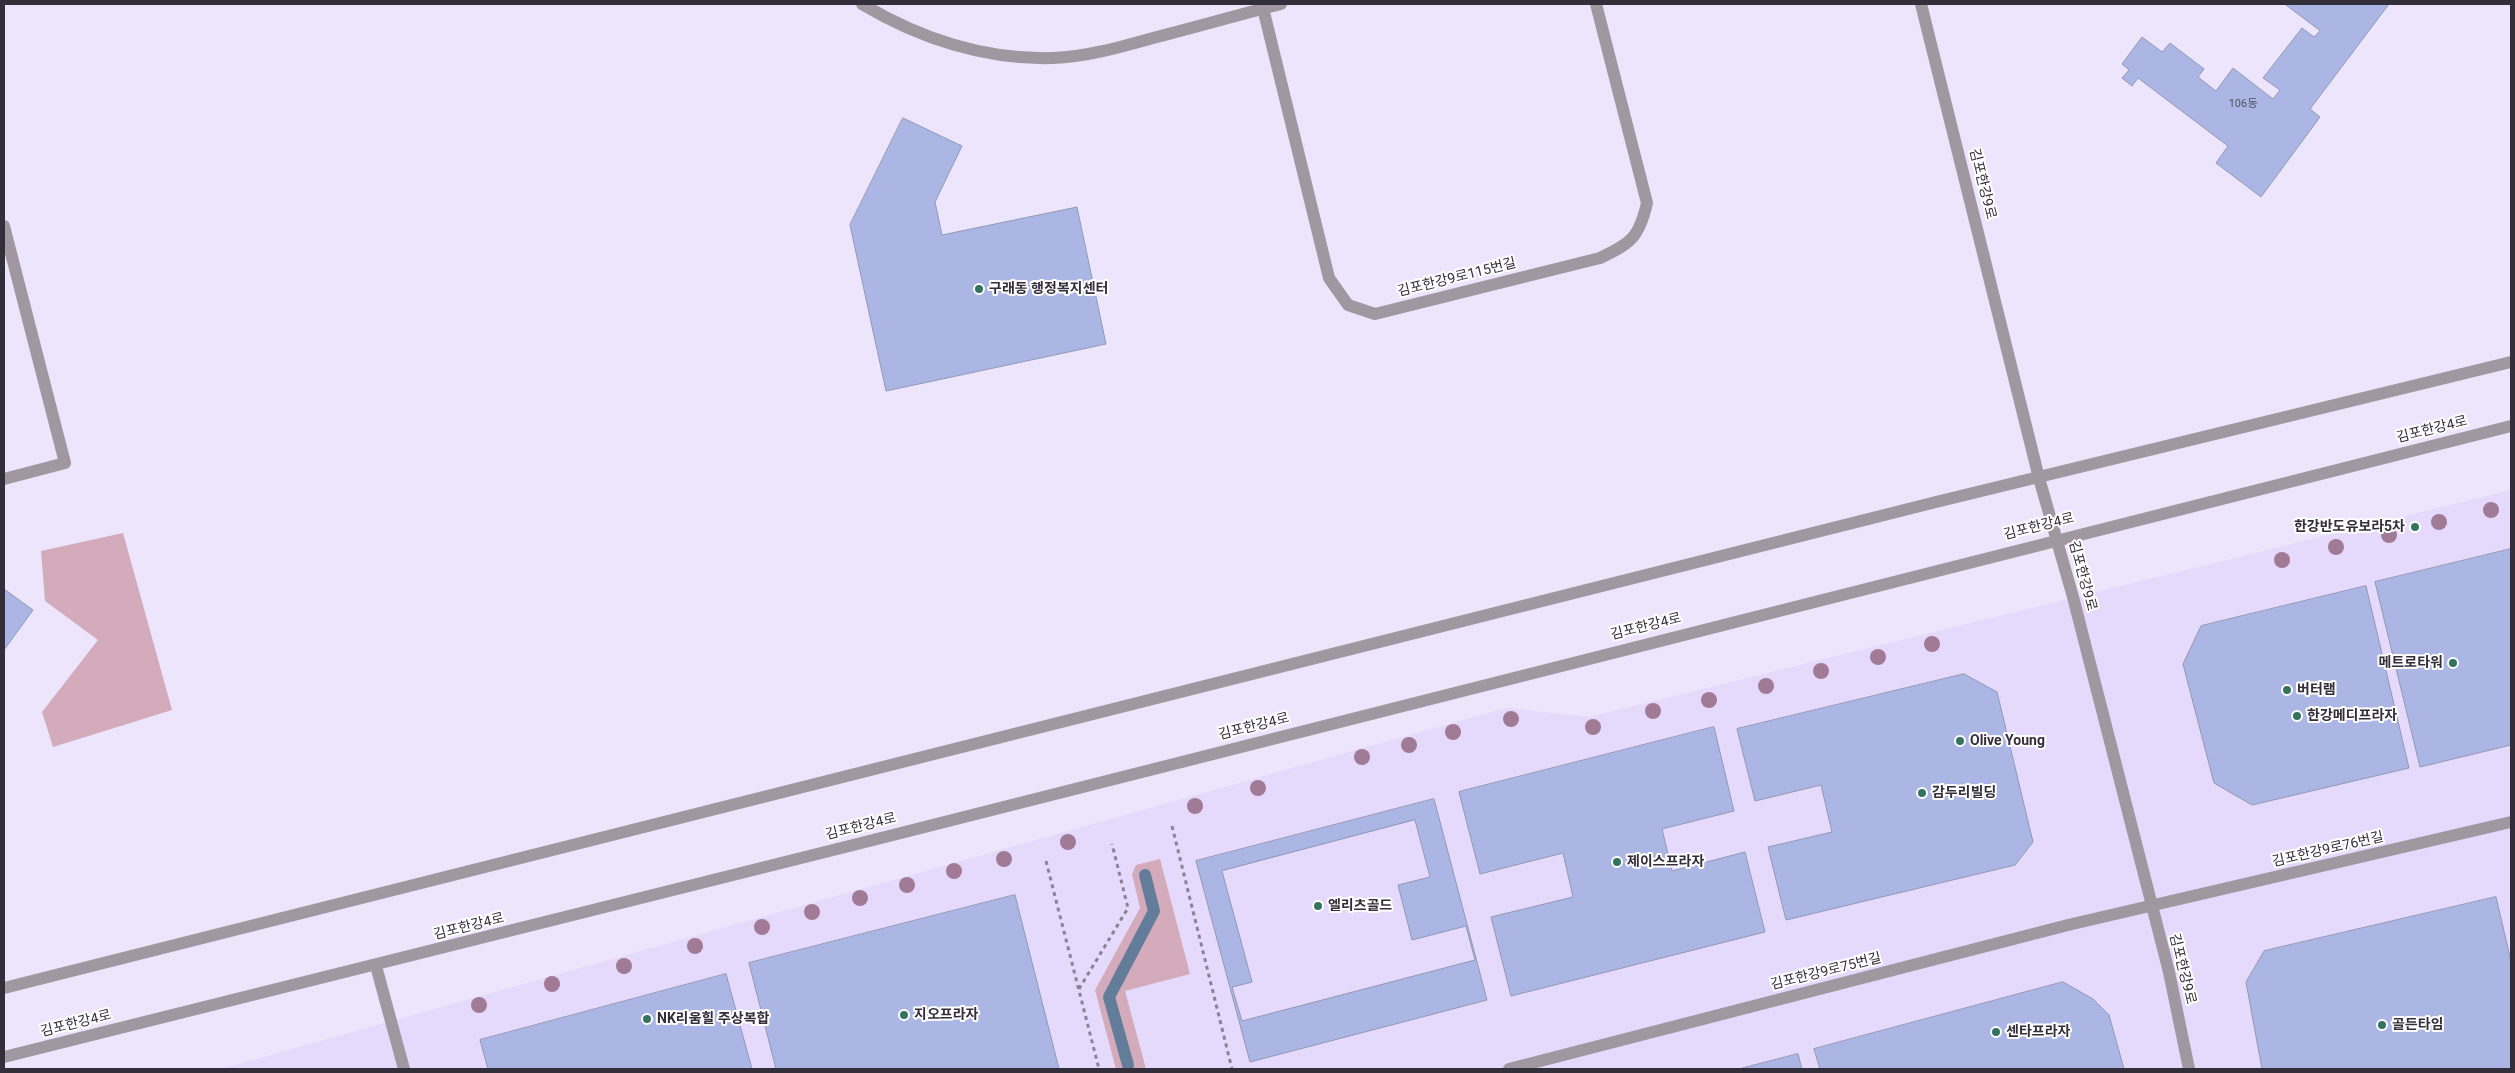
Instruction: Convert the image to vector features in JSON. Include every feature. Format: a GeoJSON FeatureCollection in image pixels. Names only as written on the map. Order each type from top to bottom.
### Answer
{"type":"FeatureCollection","features":[{"type":"Feature","properties":{"kind":"street"},"geometry":{"type":"LineString","coordinates":[[862,4],[888,19],[931,39],[993,54],[1053,58],[1116,48],[1262,6],[1281,4]]}},
{"type":"Feature","properties":{"kind":"street","name":"김포한강9로115번길"},"geometry":{"type":"LineString","coordinates":[[1262,6],[1329,278],[1348,305],[1375,314],[1600,258],[1624,246],[1642,226],[1647,203],[1596,4]]}},
{"type":"Feature","properties":{"kind":"street","name":"김포한강9로"},"geometry":{"type":"LineString","coordinates":[[1921,4],[2040,478],[2169,972],[2189,1069]]}},
{"type":"Feature","properties":{"kind":"street"},"geometry":{"type":"LineString","coordinates":[[4,226],[65,463],[4,479]]}},
{"type":"Feature","properties":{"kind":"street"},"geometry":{"type":"LineString","coordinates":[[4,988],[1936,502],[2511,362]]}},
{"type":"Feature","properties":{"kind":"street","name":"김포한강4로"},"geometry":{"type":"LineString","coordinates":[[4,1058],[376,966],[2057,538],[2511,426]]}},
{"type":"Feature","properties":{"kind":"street","name":"김포한강9로76번길"},"geometry":{"type":"LineString","coordinates":[[2151,906],[2511,822]]}},
{"type":"Feature","properties":{"kind":"street","name":"김포한강9로75번길"},"geometry":{"type":"LineString","coordinates":[[1508,1069],[2068,924],[2151,906]]}},
{"type":"Feature","properties":{"kind":"street"},"geometry":{"type":"LineString","coordinates":[[376,966],[404,1069]]}},
{"type":"Feature","properties":{"kind":"path"},"geometry":{"type":"LineString","coordinates":[[1172,826],[1232,1069]]}},
{"type":"Feature","properties":{"kind":"path"},"geometry":{"type":"LineString","coordinates":[[1078,989],[1128,908],[1112,844]]}},
{"type":"Feature","properties":{"kind":"path"},"geometry":{"type":"LineString","coordinates":[[1046,860],[1099,1069]]}},
{"type":"Feature","properties":{"kind":"shaded area"},"geometry":{"type":"Polygon","coordinates":[[[2511,490],[2511,1069],[221,1069],[1506,708],[1589,717],[2511,490]]]}},
{"type":"Feature","properties":{"kind":"shaded area"},"geometry":{"type":"Polygon","coordinates":[[[123,533],[172,710],[53,747],[42,712],[98,640],[45,601],[41,551],[123,533]]]}},
{"type":"Feature","properties":{"kind":"shaded area"},"geometry":{"type":"Polygon","coordinates":[[[1160,859],[1190,974],[1125,991],[1146,1069],[1116,1069],[1095,990],[1140,908],[1132,874],[1136,865],[1160,859]],[[1143,874],[1152,911],[1108,997],[1127,1067],[1129,1066],[1111,998],[1155,911],[1146,874],[1143,874]]]}},
{"type":"Feature","properties":{"kind":"building"},"geometry":{"type":"Polygon","coordinates":[[[2285,4],[2389,4],[2310,109],[2320,117],[2261,197],[2216,163],[2228,146],[2138,78],[2132,86],[2122,78],[2129,70],[2122,64],[2142,37],[2162,52],[2170,43],[2204,69],[2198,77],[2216,91],[2233,68],[2273,99],[2280,90],[2263,78],[2302,28],[2314,37],[2320,31],[2285,4]]]}},
{"type":"Feature","properties":{"kind":"building","name":"구래동 행정복지센터"},"geometry":{"type":"Polygon","coordinates":[[[903,118],[962,146],[935,202],[942,235],[1077,207],[1106,344],[886,391],[850,225],[903,118]]]}},
{"type":"Feature","properties":{"kind":"building","name":"메트로타워"},"geometry":{"type":"Polygon","coordinates":[[[2511,549],[2511,745],[2420,767],[2375,582],[2511,549]]]}},
{"type":"Feature","properties":{"kind":"building","name":"한강메디프라자"},"geometry":{"type":"Polygon","coordinates":[[[2366,586],[2409,768],[2252,805],[2214,783],[2183,664],[2201,626],[2366,586]]]}},
{"type":"Feature","properties":{"kind":"building"},"geometry":{"type":"Polygon","coordinates":[[[4,589],[33,610],[4,650],[4,589]]]}},
{"type":"Feature","properties":{"kind":"building","name":"감두리빌딩"},"geometry":{"type":"Polygon","coordinates":[[[1964,674],[1997,692],[2033,842],[2015,865],[1786,920],[1768,847],[1832,832],[1821,785],[1755,801],[1737,729],[1964,674]]]}},
{"type":"Feature","properties":{"kind":"building","name":"제이스프라자"},"geometry":{"type":"Polygon","coordinates":[[[1714,727],[1734,811],[1662,829],[1672,871],[1745,852],[1765,932],[1511,996],[1491,917],[1573,897],[1563,853],[1480,874],[1459,792],[1714,727]]]}},
{"type":"Feature","properties":{"kind":"building"},"geometry":{"type":"Polygon","coordinates":[[[1434,799],[1487,1000],[1250,1062],[1196,861],[1434,799]]]}},
{"type":"Feature","properties":{"kind":"building","name":"엘리츠골드"},"geometry":{"type":"Polygon","coordinates":[[[1415,820],[1430,877],[1398,885],[1412,940],[1466,926],[1475,960],[1242,1021],[1232,987],[1252,982],[1222,871],[1415,820]]]}},
{"type":"Feature","properties":{"kind":"building","name":"지오프라자"},"geometry":{"type":"Polygon","coordinates":[[[1015,895],[1059,1069],[776,1069],[749,963],[1015,895]]]}},
{"type":"Feature","properties":{"kind":"building","name":"골든타임"},"geometry":{"type":"Polygon","coordinates":[[[2496,897],[2511,961],[2511,1069],[2262,1069],[2246,982],[2264,951],[2496,897]]]}},
{"type":"Feature","properties":{"kind":"building","name":"NK리움힐 주상복합"},"geometry":{"type":"Polygon","coordinates":[[[726,974],[752,1069],[488,1069],[480,1040],[726,974]]]}},
{"type":"Feature","properties":{"kind":"building","name":"센타프라자"},"geometry":{"type":"Polygon","coordinates":[[[2063,982],[2093,999],[2109,1015],[2124,1069],[1820,1069],[1814,1049],[2063,982]]]}},
{"type":"Feature","properties":{"kind":"building"},"geometry":{"type":"Polygon","coordinates":[[[1798,1054],[1802,1069],[1739,1069],[1798,1054]]]}},
{"type":"Feature","properties":{"kind":"waterway"},"geometry":{"type":"LineString","coordinates":[[1128,1065],[1109,997],[1154,911],[1145,875]]}},
{"type":"Feature","properties":{"kind":"place","name":"구래동 행정복지센터"},"geometry":{"type":"Point","coordinates":[979,289]}},
{"type":"Feature","properties":{"kind":"place","name":"한강반도유보라5차"},"geometry":{"type":"Point","coordinates":[2415,527]}},
{"type":"Feature","properties":{"kind":"place","name":"메트로타워"},"geometry":{"type":"Point","coordinates":[2453,663]}},
{"type":"Feature","properties":{"kind":"place","name":"버터램"},"geometry":{"type":"Point","coordinates":[2287,690]}},
{"type":"Feature","properties":{"kind":"place","name":"한강메디프라자"},"geometry":{"type":"Point","coordinates":[2297,716]}},
{"type":"Feature","properties":{"kind":"place","name":"Olive Young"},"geometry":{"type":"Point","coordinates":[1960,741]}},
{"type":"Feature","properties":{"kind":"place","name":"감두리빌딩"},"geometry":{"type":"Point","coordinates":[1922,793]}},
{"type":"Feature","properties":{"kind":"place","name":"제이스프라자"},"geometry":{"type":"Point","coordinates":[1617,862]}},
{"type":"Feature","properties":{"kind":"place","name":"엘리츠골드"},"geometry":{"type":"Point","coordinates":[1318,906]}},
{"type":"Feature","properties":{"kind":"place","name":"지오프라자"},"geometry":{"type":"Point","coordinates":[904,1015]}},
{"type":"Feature","properties":{"kind":"place","name":"NK리움힐 주상복합"},"geometry":{"type":"Point","coordinates":[647,1019]}},
{"type":"Feature","properties":{"kind":"place","name":"골든타임"},"geometry":{"type":"Point","coordinates":[2382,1025]}},
{"type":"Feature","properties":{"kind":"place","name":"센타프라자"},"geometry":{"type":"Point","coordinates":[1996,1032]}}]}
